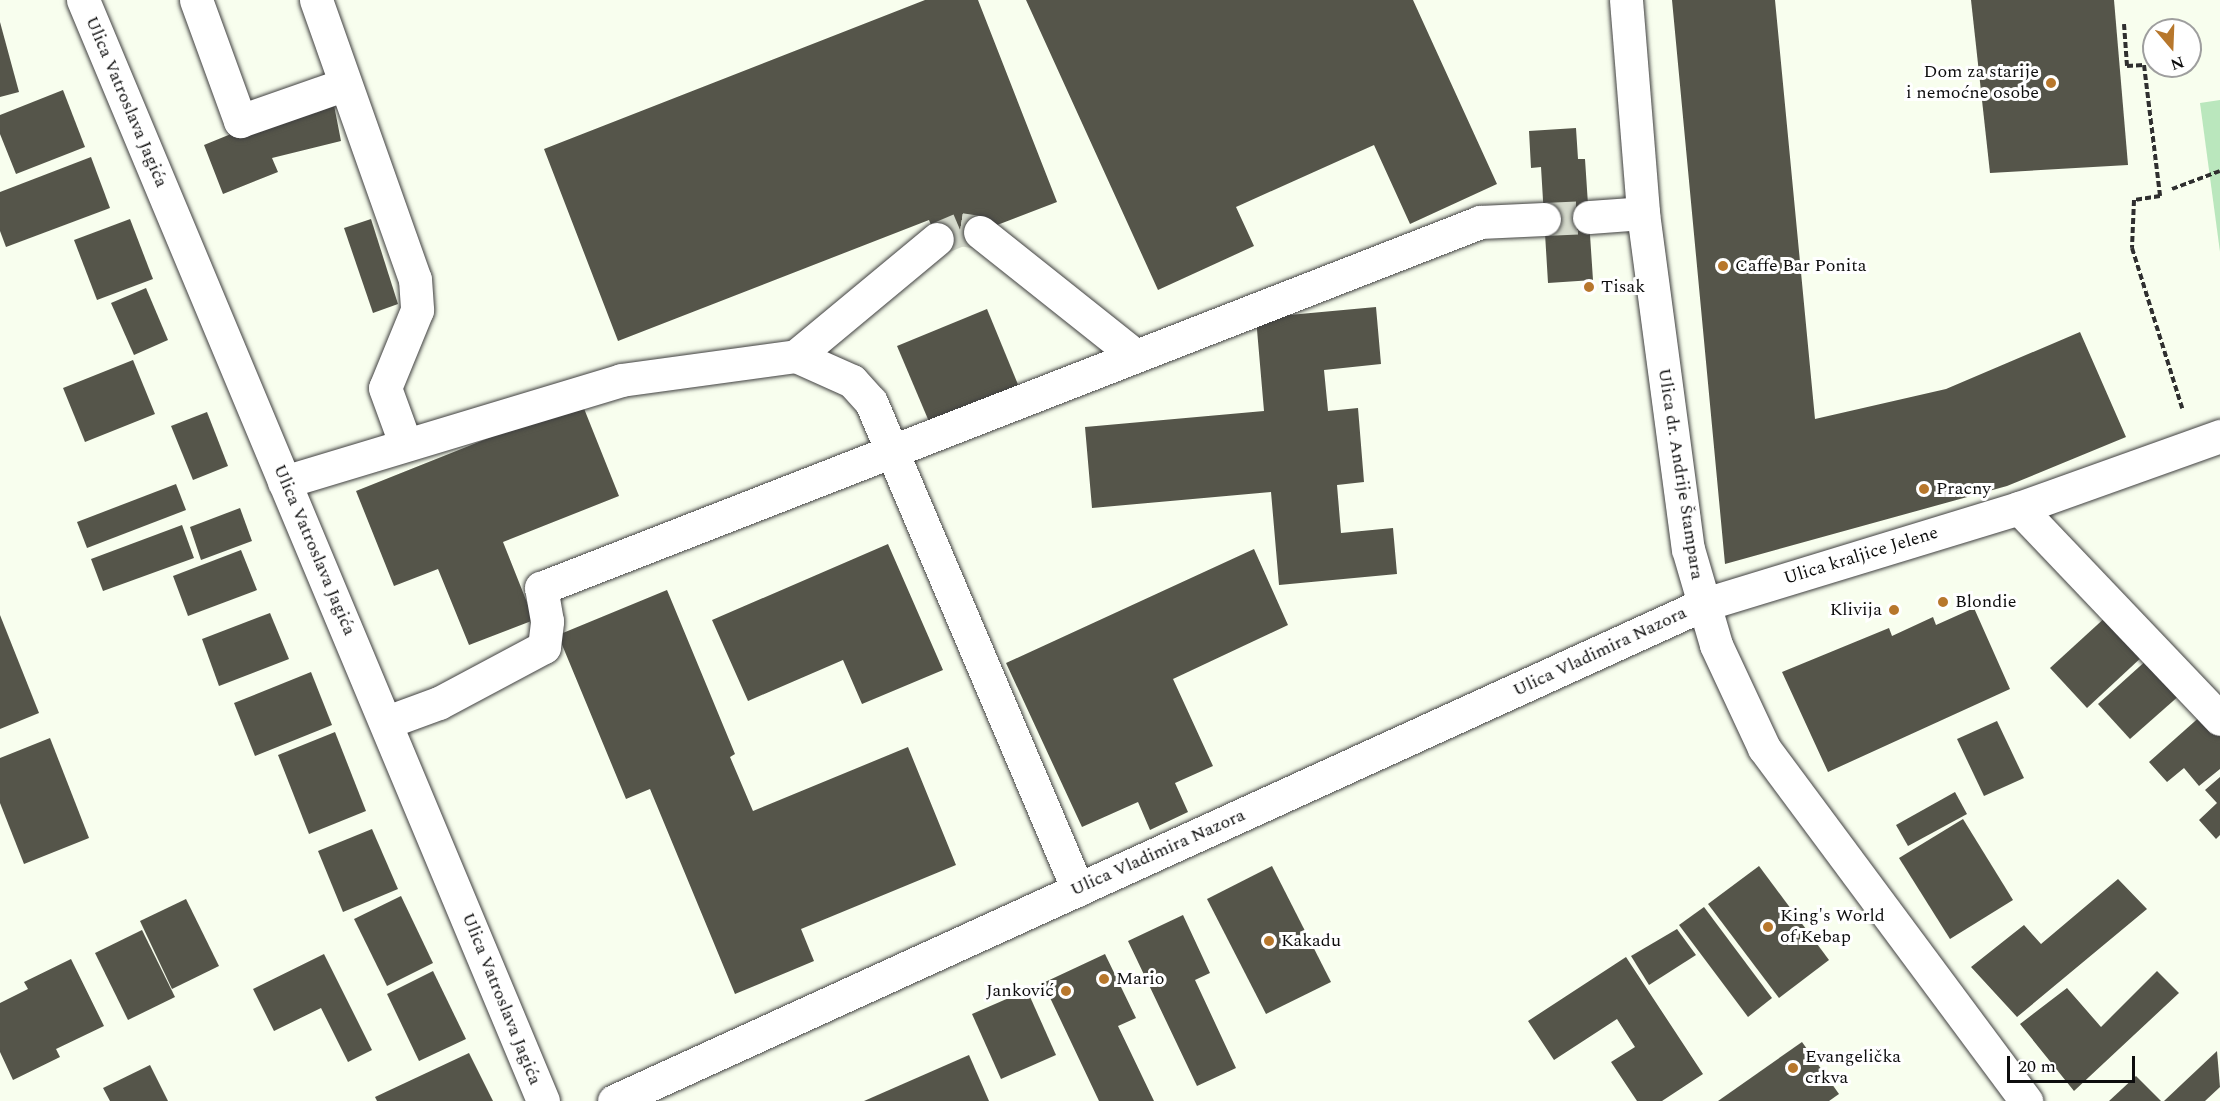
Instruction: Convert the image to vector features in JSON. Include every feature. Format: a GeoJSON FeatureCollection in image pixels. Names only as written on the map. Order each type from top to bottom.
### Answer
{"type":"FeatureCollection","features":[{"type":"Feature","properties":{"kind":"street","name":"Ulica Vatroslava Jagića"},"geometry":{"type":"LineString","coordinates":[[83,0],[387,722],[543,1101]]}},
{"type":"Feature","properties":{"kind":"street"},"geometry":{"type":"LineString","coordinates":[[196,0],[240,121],[343,85]]}},
{"type":"Feature","properties":{"kind":"street"},"geometry":{"type":"LineString","coordinates":[[316,0],[343,85],[415,279],[417,310],[386,388],[405,443]]}},
{"type":"Feature","properties":{"kind":"street","name":"Ulica dr. Andrije Štampara"},"geometry":{"type":"LineString","coordinates":[[1626,0],[1643,213],[1688,549],[1702,605],[1764,748],[2026,1101]]}},
{"type":"Feature","properties":{"kind":"street"},"geometry":{"type":"LineString","coordinates":[[1589,217],[1643,213]]}},
{"type":"Feature","properties":{"kind":"street"},"geometry":{"type":"LineString","coordinates":[[387,722],[439,703],[544,647],[547,621],[541,588],[1480,222],[1544,219]]}},
{"type":"Feature","properties":{"kind":"street"},"geometry":{"type":"LineString","coordinates":[[980,232],[1136,356]]}},
{"type":"Feature","properties":{"kind":"street"},"geometry":{"type":"LineString","coordinates":[[796,356],[937,239]]}},
{"type":"Feature","properties":{"kind":"street"},"geometry":{"type":"LineString","coordinates":[[284,482],[405,443],[621,380],[796,356],[852,381],[871,402],[1078,890]]}},
{"type":"Feature","properties":{"kind":"street","name":"Ulica kraljice Jelene"},"geometry":{"type":"LineString","coordinates":[[1702,605],[2019,508],[2206,441]]}},
{"type":"Feature","properties":{"kind":"street"},"geometry":{"type":"LineString","coordinates":[[2019,508],[2220,719]]}},
{"type":"Feature","properties":{"kind":"street","name":"Ulica Vladimira Nazora"},"geometry":{"type":"LineString","coordinates":[[614,1101],[1702,605]]}},
{"type":"Feature","properties":{"kind":"path"},"geometry":{"type":"LineString","coordinates":[[2124,24],[2127,66],[2144,65],[2160,196],[2134,200],[2132,248],[2206,441]]}},
{"type":"Feature","properties":{"kind":"path"},"geometry":{"type":"LineString","coordinates":[[2172,189],[2220,171]]}},
{"type":"Feature","properties":{"kind":"green space"},"geometry":{"type":"Polygon","coordinates":[[[2220,100],[2220,252],[2200,103],[2220,100]]]}},
{"type":"Feature","properties":{"kind":"building"},"geometry":{"type":"Polygon","coordinates":[[[925,0],[978,0],[1057,202],[940,247],[929,220],[618,341],[544,149],[925,0]]]}},
{"type":"Feature","properties":{"kind":"building"},"geometry":{"type":"Polygon","coordinates":[[[1026,0],[1413,0],[1497,184],[1410,224],[1374,145],[1236,207],[1254,246],[1158,290],[1026,0]]]}},
{"type":"Feature","properties":{"kind":"building"},"geometry":{"type":"Polygon","coordinates":[[[1672,0],[1775,0],[1815,419],[1946,389],[2080,332],[2126,437],[2007,486],[1725,564],[1672,0]]]}},
{"type":"Feature","properties":{"kind":"building","name":"Dom za starije i nemoćne osobe"},"geometry":{"type":"Polygon","coordinates":[[[1971,0],[2114,0],[2128,165],[1990,173],[1971,0]]]}},
{"type":"Feature","properties":{"kind":"building"},"geometry":{"type":"Polygon","coordinates":[[[0,22],[19,92],[0,97],[0,22]]]}},
{"type":"Feature","properties":{"kind":"building"},"geometry":{"type":"Polygon","coordinates":[[[63,90],[85,147],[16,174],[0,134],[0,115],[63,90]]]}},
{"type":"Feature","properties":{"kind":"building"},"geometry":{"type":"Polygon","coordinates":[[[334,105],[341,141],[272,158],[278,172],[223,194],[204,145],[258,123],[334,105]]]}},
{"type":"Feature","properties":{"kind":"building"},"geometry":{"type":"Polygon","coordinates":[[[1576,128],[1578,159],[1585,159],[1593,280],[1548,283],[1541,167],[1531,168],[1529,131],[1576,128]]]}},
{"type":"Feature","properties":{"kind":"building"},"geometry":{"type":"Polygon","coordinates":[[[91,157],[110,208],[6,247],[0,231],[0,192],[91,157]]]}},
{"type":"Feature","properties":{"kind":"building"},"geometry":{"type":"Polygon","coordinates":[[[130,219],[153,279],[97,300],[74,240],[130,219]]]}},
{"type":"Feature","properties":{"kind":"building"},"geometry":{"type":"Polygon","coordinates":[[[371,219],[398,304],[373,313],[344,228],[371,219]]]}},
{"type":"Feature","properties":{"kind":"building"},"geometry":{"type":"Polygon","coordinates":[[[146,288],[168,340],[134,355],[111,303],[146,288]]]}},
{"type":"Feature","properties":{"kind":"building"},"geometry":{"type":"Polygon","coordinates":[[[1376,307],[1381,364],[1324,370],[1328,411],[1358,408],[1364,482],[1337,485],[1341,533],[1393,528],[1397,574],[1279,585],[1271,492],[1092,508],[1085,427],[1264,411],[1256,318],[1376,307]]]}},
{"type":"Feature","properties":{"kind":"building"},"geometry":{"type":"Polygon","coordinates":[[[987,309],[1019,387],[930,424],[897,346],[987,309]]]}},
{"type":"Feature","properties":{"kind":"building"},"geometry":{"type":"Polygon","coordinates":[[[133,360],[155,414],[85,442],[63,388],[133,360]]]}},
{"type":"Feature","properties":{"kind":"building"},"geometry":{"type":"Polygon","coordinates":[[[581,401],[619,496],[503,542],[534,620],[469,645],[438,569],[394,586],[356,491],[581,401]]]}},
{"type":"Feature","properties":{"kind":"building"},"geometry":{"type":"Polygon","coordinates":[[[207,412],[228,466],[193,480],[171,426],[207,412]]]}},
{"type":"Feature","properties":{"kind":"building"},"geometry":{"type":"Polygon","coordinates":[[[176,484],[186,510],[87,548],[77,522],[176,484]]]}},
{"type":"Feature","properties":{"kind":"building"},"geometry":{"type":"Polygon","coordinates":[[[240,508],[252,541],[201,560],[190,527],[240,508]]]}},
{"type":"Feature","properties":{"kind":"building"},"geometry":{"type":"Polygon","coordinates":[[[182,525],[194,558],[103,591],[91,559],[182,525]]]}},
{"type":"Feature","properties":{"kind":"building"},"geometry":{"type":"Polygon","coordinates":[[[888,544],[943,670],[862,704],[843,660],[748,701],[712,620],[888,544]]]}},
{"type":"Feature","properties":{"kind":"building"},"geometry":{"type":"Polygon","coordinates":[[[1254,549],[1288,625],[1173,679],[1213,766],[1175,783],[1188,812],[1150,830],[1138,802],[1082,827],[1006,663],[1254,549]]]}},
{"type":"Feature","properties":{"kind":"building"},"geometry":{"type":"Polygon","coordinates":[[[241,550],[257,590],[188,616],[173,576],[241,550]]]}},
{"type":"Feature","properties":{"kind":"building"},"geometry":{"type":"Polygon","coordinates":[[[667,590],[735,754],[730,757],[753,811],[908,747],[956,865],[801,929],[814,961],[735,994],[650,789],[626,799],[558,635],[667,590]]]}},
{"type":"Feature","properties":{"kind":"building"},"geometry":{"type":"Polygon","coordinates":[[[1974,608],[2010,689],[1828,772],[1782,672],[1889,628],[1892,636],[1933,617],[1936,625],[1974,608]]]}},
{"type":"Feature","properties":{"kind":"building"},"geometry":{"type":"Polygon","coordinates":[[[270,613],[289,659],[219,686],[202,639],[270,613]]]}},
{"type":"Feature","properties":{"kind":"building"},"geometry":{"type":"Polygon","coordinates":[[[0,615],[39,713],[0,729],[0,615]]]}},
{"type":"Feature","properties":{"kind":"building"},"geometry":{"type":"Polygon","coordinates":[[[2108,615],[2144,655],[2087,708],[2050,668],[2108,615]]]}},
{"type":"Feature","properties":{"kind":"building"},"geometry":{"type":"Polygon","coordinates":[[[2149,658],[2181,694],[2130,739],[2098,704],[2149,658]]]}},
{"type":"Feature","properties":{"kind":"building"},"geometry":{"type":"Polygon","coordinates":[[[311,672],[332,725],[255,756],[234,703],[311,672]]]}},
{"type":"Feature","properties":{"kind":"building"},"geometry":{"type":"Polygon","coordinates":[[[2203,714],[2220,733],[2220,769],[2199,786],[2184,768],[2167,782],[2149,762],[2203,714]]]}},
{"type":"Feature","properties":{"kind":"building"},"geometry":{"type":"Polygon","coordinates":[[[1997,721],[2024,778],[1984,796],[1957,739],[1997,721]]]}},
{"type":"Feature","properties":{"kind":"building"},"geometry":{"type":"Polygon","coordinates":[[[335,732],[366,811],[309,834],[278,755],[335,732]]]}},
{"type":"Feature","properties":{"kind":"building"},"geometry":{"type":"Polygon","coordinates":[[[50,738],[89,838],[24,864],[0,803],[0,758],[50,738]]]}},
{"type":"Feature","properties":{"kind":"building"},"geometry":{"type":"Polygon","coordinates":[[[2220,777],[2220,835],[2216,839],[2199,820],[2217,803],[2205,790],[2220,777]]]}},
{"type":"Feature","properties":{"kind":"building"},"geometry":{"type":"Polygon","coordinates":[[[1955,792],[1967,814],[1908,846],[1896,825],[1955,792]]]}},
{"type":"Feature","properties":{"kind":"building"},"geometry":{"type":"Polygon","coordinates":[[[1963,819],[2013,900],[1950,939],[1899,858],[1963,819]]]}},
{"type":"Feature","properties":{"kind":"building"},"geometry":{"type":"Polygon","coordinates":[[[372,829],[398,889],[343,912],[318,851],[372,829]]]}},
{"type":"Feature","properties":{"kind":"building","name":"Kakadu"},"geometry":{"type":"Polygon","coordinates":[[[1272,866],[1331,982],[1266,1014],[1207,899],[1272,866]]]}},
{"type":"Feature","properties":{"kind":"building"},"geometry":{"type":"Polygon","coordinates":[[[1759,866],[1829,960],[1779,998],[1708,904],[1759,866]]]}},
{"type":"Feature","properties":{"kind":"building"},"geometry":{"type":"Polygon","coordinates":[[[2118,879],[2147,909],[2017,1017],[1971,967],[2024,925],[2041,944],[2118,879]]]}},
{"type":"Feature","properties":{"kind":"building"},"geometry":{"type":"Polygon","coordinates":[[[401,896],[433,963],[387,986],[354,919],[401,896]]]}},
{"type":"Feature","properties":{"kind":"building"},"geometry":{"type":"Polygon","coordinates":[[[186,899],[219,966],[172,989],[140,921],[186,899]]]}},
{"type":"Feature","properties":{"kind":"building"},"geometry":{"type":"Polygon","coordinates":[[[1704,907],[1772,998],[1748,1017],[1679,925],[1704,907]]]}},
{"type":"Feature","properties":{"kind":"building"},"geometry":{"type":"Polygon","coordinates":[[[1183,915],[1210,973],[1195,980],[1236,1068],[1197,1086],[1128,941],[1183,915]]]}},
{"type":"Feature","properties":{"kind":"building"},"geometry":{"type":"Polygon","coordinates":[[[1677,929],[1696,955],[1649,985],[1631,956],[1677,929]]]}},
{"type":"Feature","properties":{"kind":"building"},"geometry":{"type":"Polygon","coordinates":[[[142,930],[175,997],[128,1020],[95,953],[142,930]]]}},
{"type":"Feature","properties":{"kind":"building"},"geometry":{"type":"Polygon","coordinates":[[[324,954],[372,1050],[348,1062],[321,1008],[274,1031],[253,989],[324,954]]]}},
{"type":"Feature","properties":{"kind":"building"},"geometry":{"type":"Polygon","coordinates":[[[1105,954],[1136,1018],[1118,1026],[1154,1101],[1099,1101],[1043,983],[1105,954]]]}},
{"type":"Feature","properties":{"kind":"building"},"geometry":{"type":"Polygon","coordinates":[[[1626,957],[1703,1074],[1662,1101],[1637,1101],[1611,1062],[1635,1047],[1617,1019],[1554,1060],[1528,1021],[1626,957]]]}},
{"type":"Feature","properties":{"kind":"building"},"geometry":{"type":"Polygon","coordinates":[[[71,959],[104,1026],[56,1049],[60,1057],[13,1080],[0,1052],[0,1003],[28,989],[24,982],[71,959]]]}},
{"type":"Feature","properties":{"kind":"building"},"geometry":{"type":"Polygon","coordinates":[[[433,971],[466,1039],[419,1061],[387,994],[433,971]]]}},
{"type":"Feature","properties":{"kind":"building"},"geometry":{"type":"Polygon","coordinates":[[[2157,971],[2179,993],[2074,1091],[2020,1024],[2067,988],[2101,1027],[2157,971]]]}},
{"type":"Feature","properties":{"kind":"building"},"geometry":{"type":"Polygon","coordinates":[[[1027,990],[1056,1055],[1001,1079],[972,1014],[1027,990]]]}},
{"type":"Feature","properties":{"kind":"building","name":"Evangelička crkva"},"geometry":{"type":"Polygon","coordinates":[[[1802,1042],[1839,1094],[1829,1101],[1718,1101],[1802,1042]]]}},
{"type":"Feature","properties":{"kind":"building"},"geometry":{"type":"Polygon","coordinates":[[[2217,1051],[2220,1087],[2205,1101],[2164,1101],[2217,1051]]]}},
{"type":"Feature","properties":{"kind":"building"},"geometry":{"type":"Polygon","coordinates":[[[469,1053],[493,1101],[377,1101],[375,1097],[469,1053]]]}},
{"type":"Feature","properties":{"kind":"building"},"geometry":{"type":"Polygon","coordinates":[[[969,1055],[989,1101],[864,1101],[969,1055]]]}},
{"type":"Feature","properties":{"kind":"building"},"geometry":{"type":"Polygon","coordinates":[[[150,1065],[168,1101],[110,1101],[103,1088],[150,1065]]]}},
{"type":"Feature","properties":{"kind":"building"},"geometry":{"type":"Polygon","coordinates":[[[2136,1076],[2161,1101],[2109,1101],[2136,1076]]]}},
{"type":"Feature","properties":{"kind":"tunnel"},"geometry":{"type":"LineString","coordinates":[[1544,219],[1589,217]]}},
{"type":"Feature","properties":{"kind":"tunnel"},"geometry":{"type":"LineString","coordinates":[[937,239],[960,229],[980,232]]}},
{"type":"Feature","properties":{"kind":"place","name":"Dom za starije i nemoćne osobe"},"geometry":{"type":"Point","coordinates":[2051,83]}},
{"type":"Feature","properties":{"kind":"place","name":"Caffe Bar Ponita"},"geometry":{"type":"Point","coordinates":[1723,266]}},
{"type":"Feature","properties":{"kind":"place","name":"Tisak"},"geometry":{"type":"Point","coordinates":[1589,287]}},
{"type":"Feature","properties":{"kind":"place","name":"Pracny"},"geometry":{"type":"Point","coordinates":[1924,489]}},
{"type":"Feature","properties":{"kind":"place","name":"Blondie"},"geometry":{"type":"Point","coordinates":[1943,602]}},
{"type":"Feature","properties":{"kind":"place","name":"Klivija"},"geometry":{"type":"Point","coordinates":[1894,610]}},
{"type":"Feature","properties":{"kind":"place","name":"King's World of Kebap"},"geometry":{"type":"Point","coordinates":[1768,927]}},
{"type":"Feature","properties":{"kind":"place","name":"Kakadu"},"geometry":{"type":"Point","coordinates":[1269,941]}},
{"type":"Feature","properties":{"kind":"place","name":"Mario"},"geometry":{"type":"Point","coordinates":[1104,979]}},
{"type":"Feature","properties":{"kind":"place","name":"Janković"},"geometry":{"type":"Point","coordinates":[1066,991]}},
{"type":"Feature","properties":{"kind":"place","name":"Evangelička crkva"},"geometry":{"type":"Point","coordinates":[1793,1068]}}]}
